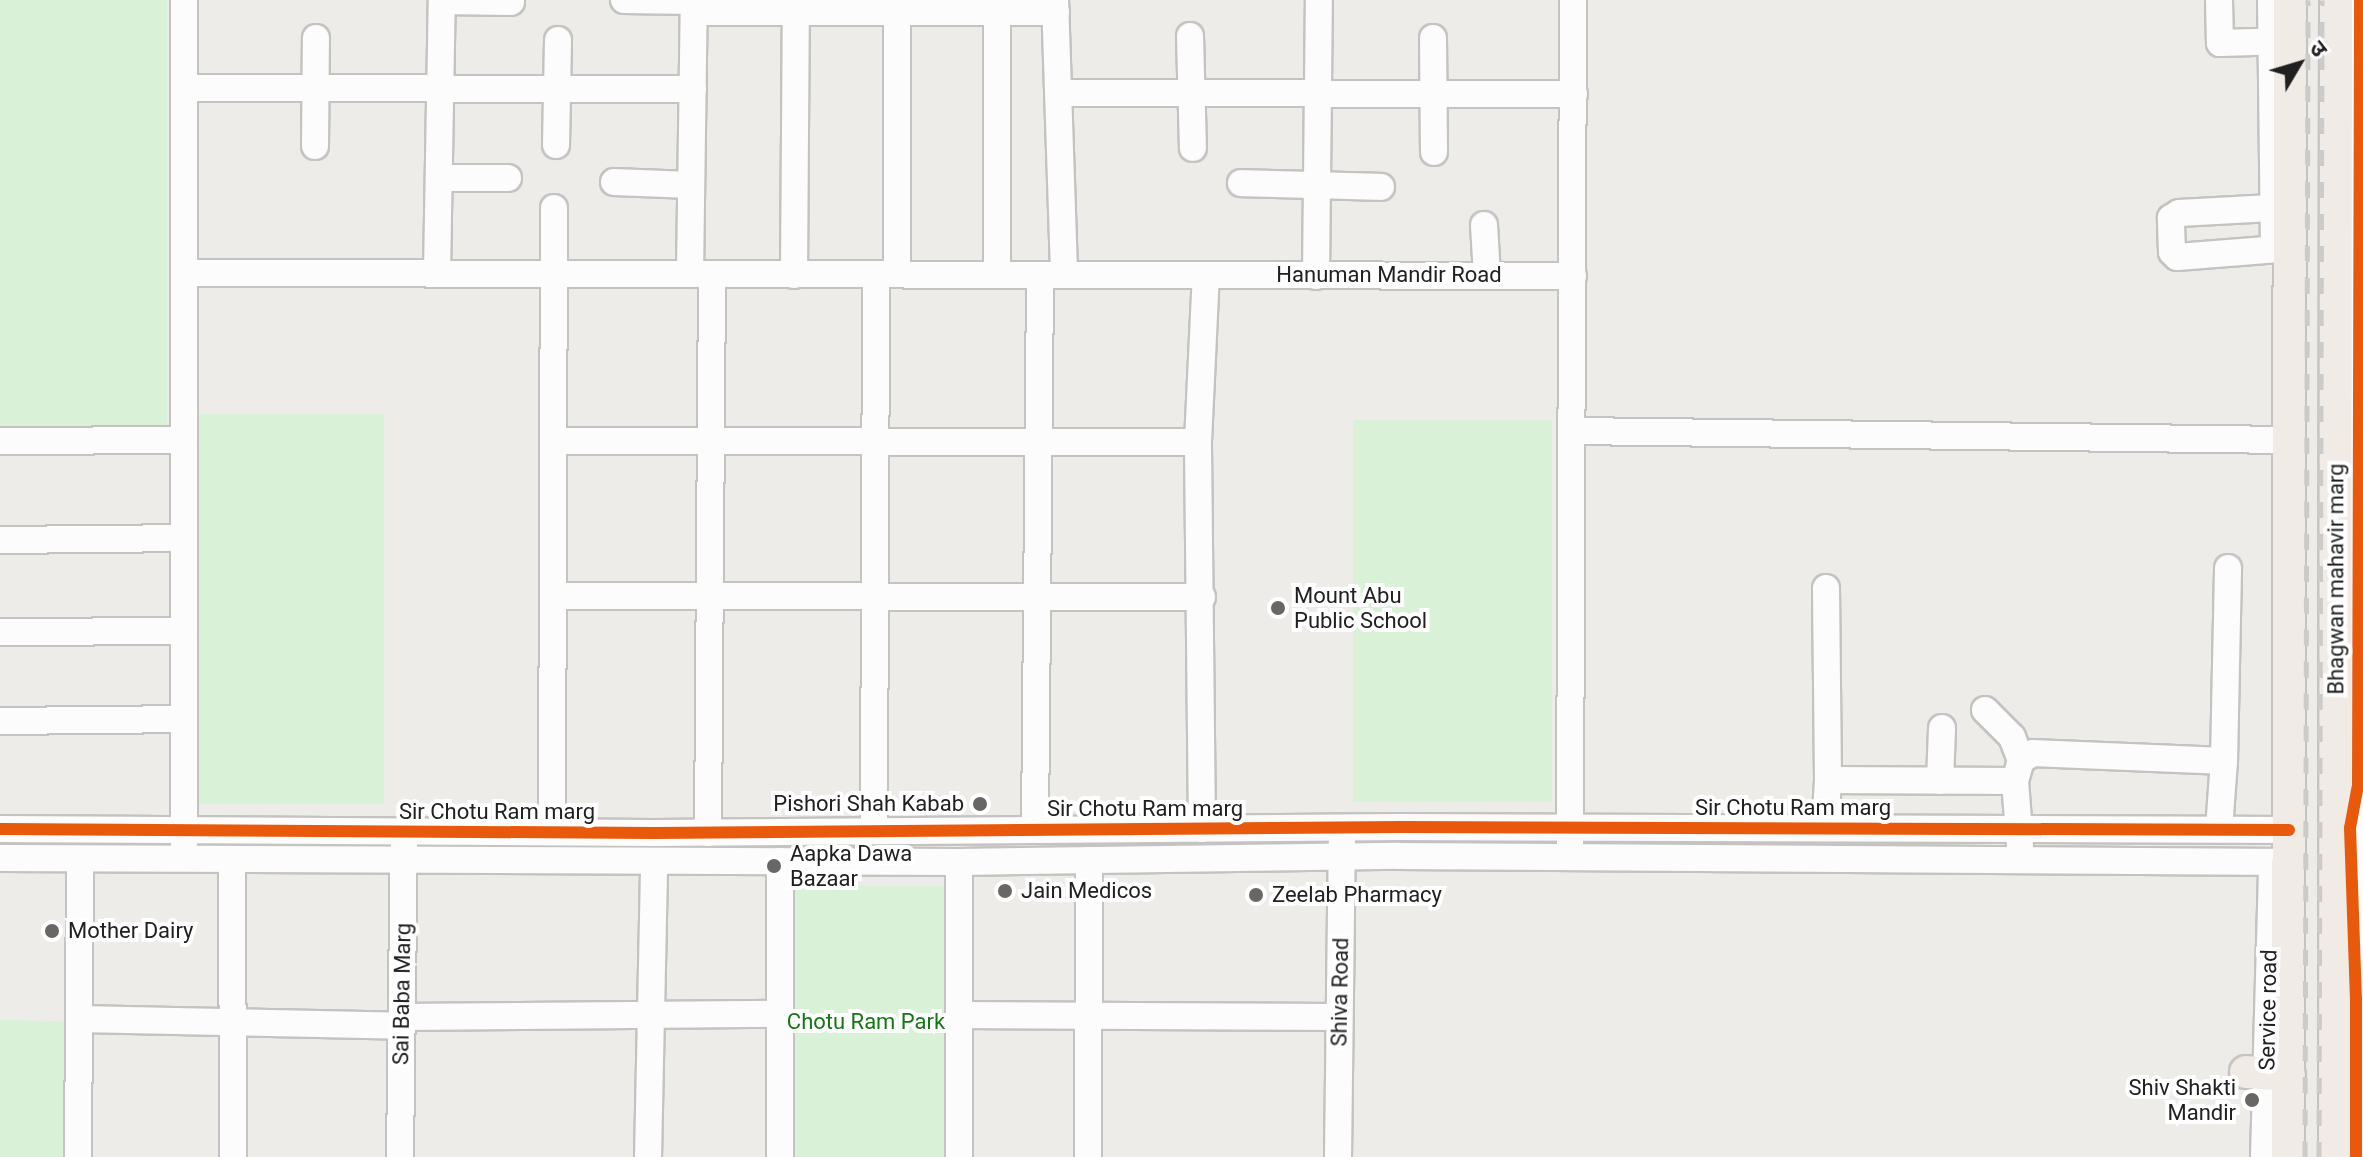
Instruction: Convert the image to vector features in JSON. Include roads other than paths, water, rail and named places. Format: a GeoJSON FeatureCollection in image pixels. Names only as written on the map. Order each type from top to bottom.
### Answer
{"type":"FeatureCollection","features":[{"type":"Feature","properties":{"kind":"main road","name":"Bhagwan mahavir marg"},"geometry":{"type":"LineString","coordinates":[[2288,1157],[2289,1075],[2280,862],[2289,830],[2290,440],[2281,41],[2290,0]]}},
{"type":"Feature","properties":{"kind":"main road","name":"Bhagwan mahavir marg"},"geometry":{"type":"LineString","coordinates":[[2335,1157],[2352,1114],[2350,828],[2336,187],[2336,0]]}},
{"type":"Feature","properties":{"kind":"main road"},"geometry":{"type":"LineString","coordinates":[[2284,202],[2336,187]]}},
{"type":"Feature","properties":{"kind":"main road"},"geometry":{"type":"LineString","coordinates":[[2246,1072],[2289,1075]]}},
{"type":"Feature","properties":{"kind":"street"},"geometry":{"type":"LineString","coordinates":[[184,0],[184,859]]}},
{"type":"Feature","properties":{"kind":"street"},"geometry":{"type":"LineString","coordinates":[[437,273],[442,0],[511,2]]}},
{"type":"Feature","properties":{"kind":"street"},"geometry":{"type":"LineString","coordinates":[[624,0],[796,12],[997,12],[1056,6],[1058,93],[1052,274],[1039,441],[1035,830]]}},
{"type":"Feature","properties":{"kind":"street"},"geometry":{"type":"LineString","coordinates":[[1316,276],[1319,0]]}},
{"type":"Feature","properties":{"kind":"street"},"geometry":{"type":"LineString","coordinates":[[1570,857],[1573,0]]}},
{"type":"Feature","properties":{"kind":"street"},"geometry":{"type":"LineString","coordinates":[[2219,0],[2220,43],[2281,41],[2271,0]]}},
{"type":"Feature","properties":{"kind":"street"},"geometry":{"type":"LineString","coordinates":[[2350,828],[2358,785],[2360,0]]}},
{"type":"Feature","properties":{"kind":"street"},"geometry":{"type":"LineString","coordinates":[[694,4],[691,185],[701,274],[711,441],[708,833]]}},
{"type":"Feature","properties":{"kind":"street"},"geometry":{"type":"LineString","coordinates":[[794,275],[796,12]]}},
{"type":"Feature","properties":{"kind":"street"},"geometry":{"type":"LineString","coordinates":[[874,831],[876,441],[897,12]]}},
{"type":"Feature","properties":{"kind":"street"},"geometry":{"type":"LineString","coordinates":[[997,12],[997,274]]}},
{"type":"Feature","properties":{"kind":"street"},"geometry":{"type":"LineString","coordinates":[[1190,36],[1193,148]]}},
{"type":"Feature","properties":{"kind":"street"},"geometry":{"type":"LineString","coordinates":[[315,146],[316,38]]}},
{"type":"Feature","properties":{"kind":"street"},"geometry":{"type":"LineString","coordinates":[[1433,38],[1434,152]]}},
{"type":"Feature","properties":{"kind":"street"},"geometry":{"type":"LineString","coordinates":[[556,145],[558,40]]}},
{"type":"Feature","properties":{"kind":"street"},"geometry":{"type":"LineString","coordinates":[[184,88],[693,89]]}},
{"type":"Feature","properties":{"kind":"street"},"geometry":{"type":"LineString","coordinates":[[1058,93],[1574,94]]}},
{"type":"Feature","properties":{"kind":"street"},"geometry":{"type":"LineString","coordinates":[[441,178],[508,178]]}},
{"type":"Feature","properties":{"kind":"street"},"geometry":{"type":"LineString","coordinates":[[614,182],[691,185]]}},
{"type":"Feature","properties":{"kind":"street"},"geometry":{"type":"LineString","coordinates":[[1241,183],[1381,187]]}},
{"type":"Feature","properties":{"kind":"street"},"geometry":{"type":"LineString","coordinates":[[2284,202],[2174,214],[2171,218],[2172,252],[2177,257],[2285,249]]}},
{"type":"Feature","properties":{"kind":"street"},"geometry":{"type":"LineString","coordinates":[[552,832],[554,208]]}},
{"type":"Feature","properties":{"kind":"street"},"geometry":{"type":"LineString","coordinates":[[1484,225],[1487,275]]}},
{"type":"Feature","properties":{"kind":"street","name":"Hanuman Mandir Road"},"geometry":{"type":"LineString","coordinates":[[184,273],[1573,276]]}},
{"type":"Feature","properties":{"kind":"street"},"geometry":{"type":"LineString","coordinates":[[1202,829],[1198,442],[1206,275]]}},
{"type":"Feature","properties":{"kind":"street"},"geometry":{"type":"LineString","coordinates":[[1572,431],[2290,440]]}},
{"type":"Feature","properties":{"kind":"street"},"geometry":{"type":"LineString","coordinates":[[0,441],[184,440]]}},
{"type":"Feature","properties":{"kind":"street"},"geometry":{"type":"LineString","coordinates":[[553,441],[1198,442]]}},
{"type":"Feature","properties":{"kind":"street"},"geometry":{"type":"LineString","coordinates":[[0,540],[184,538]]}},
{"type":"Feature","properties":{"kind":"street"},"geometry":{"type":"LineString","coordinates":[[2219,829],[2224,761],[2228,568]]}},
{"type":"Feature","properties":{"kind":"street"},"geometry":{"type":"LineString","coordinates":[[1825,828],[1828,780],[1826,588]]}},
{"type":"Feature","properties":{"kind":"street"},"geometry":{"type":"LineString","coordinates":[[553,596],[1202,597]]}},
{"type":"Feature","properties":{"kind":"street"},"geometry":{"type":"LineString","coordinates":[[0,632],[184,631]]}},
{"type":"Feature","properties":{"kind":"street"},"geometry":{"type":"LineString","coordinates":[[1985,710],[2012,737],[2018,770],[2020,861]]}},
{"type":"Feature","properties":{"kind":"street"},"geometry":{"type":"LineString","coordinates":[[0,721],[184,719]]}},
{"type":"Feature","properties":{"kind":"street"},"geometry":{"type":"LineString","coordinates":[[1940,781],[1942,728]]}},
{"type":"Feature","properties":{"kind":"street"},"geometry":{"type":"LineString","coordinates":[[1828,780],[1940,781],[2018,770],[2033,753],[2224,761]]}},
{"type":"Feature","properties":{"kind":"street","name":"Sir Chotu Ram marg"},"geometry":{"type":"LineString","coordinates":[[0,829],[708,833],[1342,827],[2289,830]]}},
{"type":"Feature","properties":{"kind":"street","name":"Shiva Road"},"geometry":{"type":"LineString","coordinates":[[1338,1157],[1342,827]]}},
{"type":"Feature","properties":{"kind":"street","name":"Sai Baba Marg"},"geometry":{"type":"LineString","coordinates":[[400,1157],[404,831]]}},
{"type":"Feature","properties":{"kind":"street"},"geometry":{"type":"LineString","coordinates":[[0,858],[959,862],[1342,856],[2280,862]]}},
{"type":"Feature","properties":{"kind":"street"},"geometry":{"type":"LineString","coordinates":[[78,1157],[80,859]]}},
{"type":"Feature","properties":{"kind":"street"},"geometry":{"type":"LineString","coordinates":[[232,860],[233,1157]]}},
{"type":"Feature","properties":{"kind":"street"},"geometry":{"type":"LineString","coordinates":[[1088,1157],[1089,860]]}},
{"type":"Feature","properties":{"kind":"street"},"geometry":{"type":"LineString","coordinates":[[780,861],[780,1157]]}},
{"type":"Feature","properties":{"kind":"street"},"geometry":{"type":"LineString","coordinates":[[648,1157],[654,862]]}},
{"type":"Feature","properties":{"kind":"street"},"geometry":{"type":"LineString","coordinates":[[959,862],[959,1157]]}},
{"type":"Feature","properties":{"kind":"street","name":"Service road"},"geometry":{"type":"LineString","coordinates":[[2264,1157],[2280,862]]}},
{"type":"Feature","properties":{"kind":"street"},"geometry":{"type":"LineString","coordinates":[[79,1019],[402,1022],[780,1014]]}},
{"type":"Feature","properties":{"kind":"street"},"geometry":{"type":"LineString","coordinates":[[959,1015],[1339,1017]]}},
{"type":"Feature","properties":{"kind":"street"},"geometry":{"type":"LineString","coordinates":[[2352,1114],[2356,1157]]}},
{"type":"Feature","properties":{"kind":"street"},"geometry":{"type":"LineString","coordinates":[[400,1157],[412,1157]]}},
{"type":"Feature","properties":{"kind":"railway"},"geometry":{"type":"LineString","coordinates":[[2305,1157],[2308,0]]}},
{"type":"Feature","properties":{"kind":"railway"},"geometry":{"type":"LineString","coordinates":[[2319,1157],[2322,0]]}},
{"type":"Feature","properties":{"kind":"place","name":"Mount Abu Public School"},"geometry":{"type":"Point","coordinates":[1278,608]}},
{"type":"Feature","properties":{"kind":"place","name":"Pishori Shah Kabab"},"geometry":{"type":"Point","coordinates":[980,804]}},
{"type":"Feature","properties":{"kind":"place","name":"Aapka Dawa Bazaar"},"geometry":{"type":"Point","coordinates":[774,866]}},
{"type":"Feature","properties":{"kind":"place","name":"Jain Medicos"},"geometry":{"type":"Point","coordinates":[1005,891]}},
{"type":"Feature","properties":{"kind":"place","name":"Zeelab Pharmacy"},"geometry":{"type":"Point","coordinates":[1256,895]}},
{"type":"Feature","properties":{"kind":"place","name":"Mother Dairy"},"geometry":{"type":"Point","coordinates":[52,931]}},
{"type":"Feature","properties":{"kind":"place","name":"Shiv Shakti Mandir"},"geometry":{"type":"Point","coordinates":[2252,1100]}},
{"type":"Feature","properties":{"kind":"park label","name":"Chotu Ram Park"},"geometry":{"type":"Point","coordinates":[866,1022]}}]}
